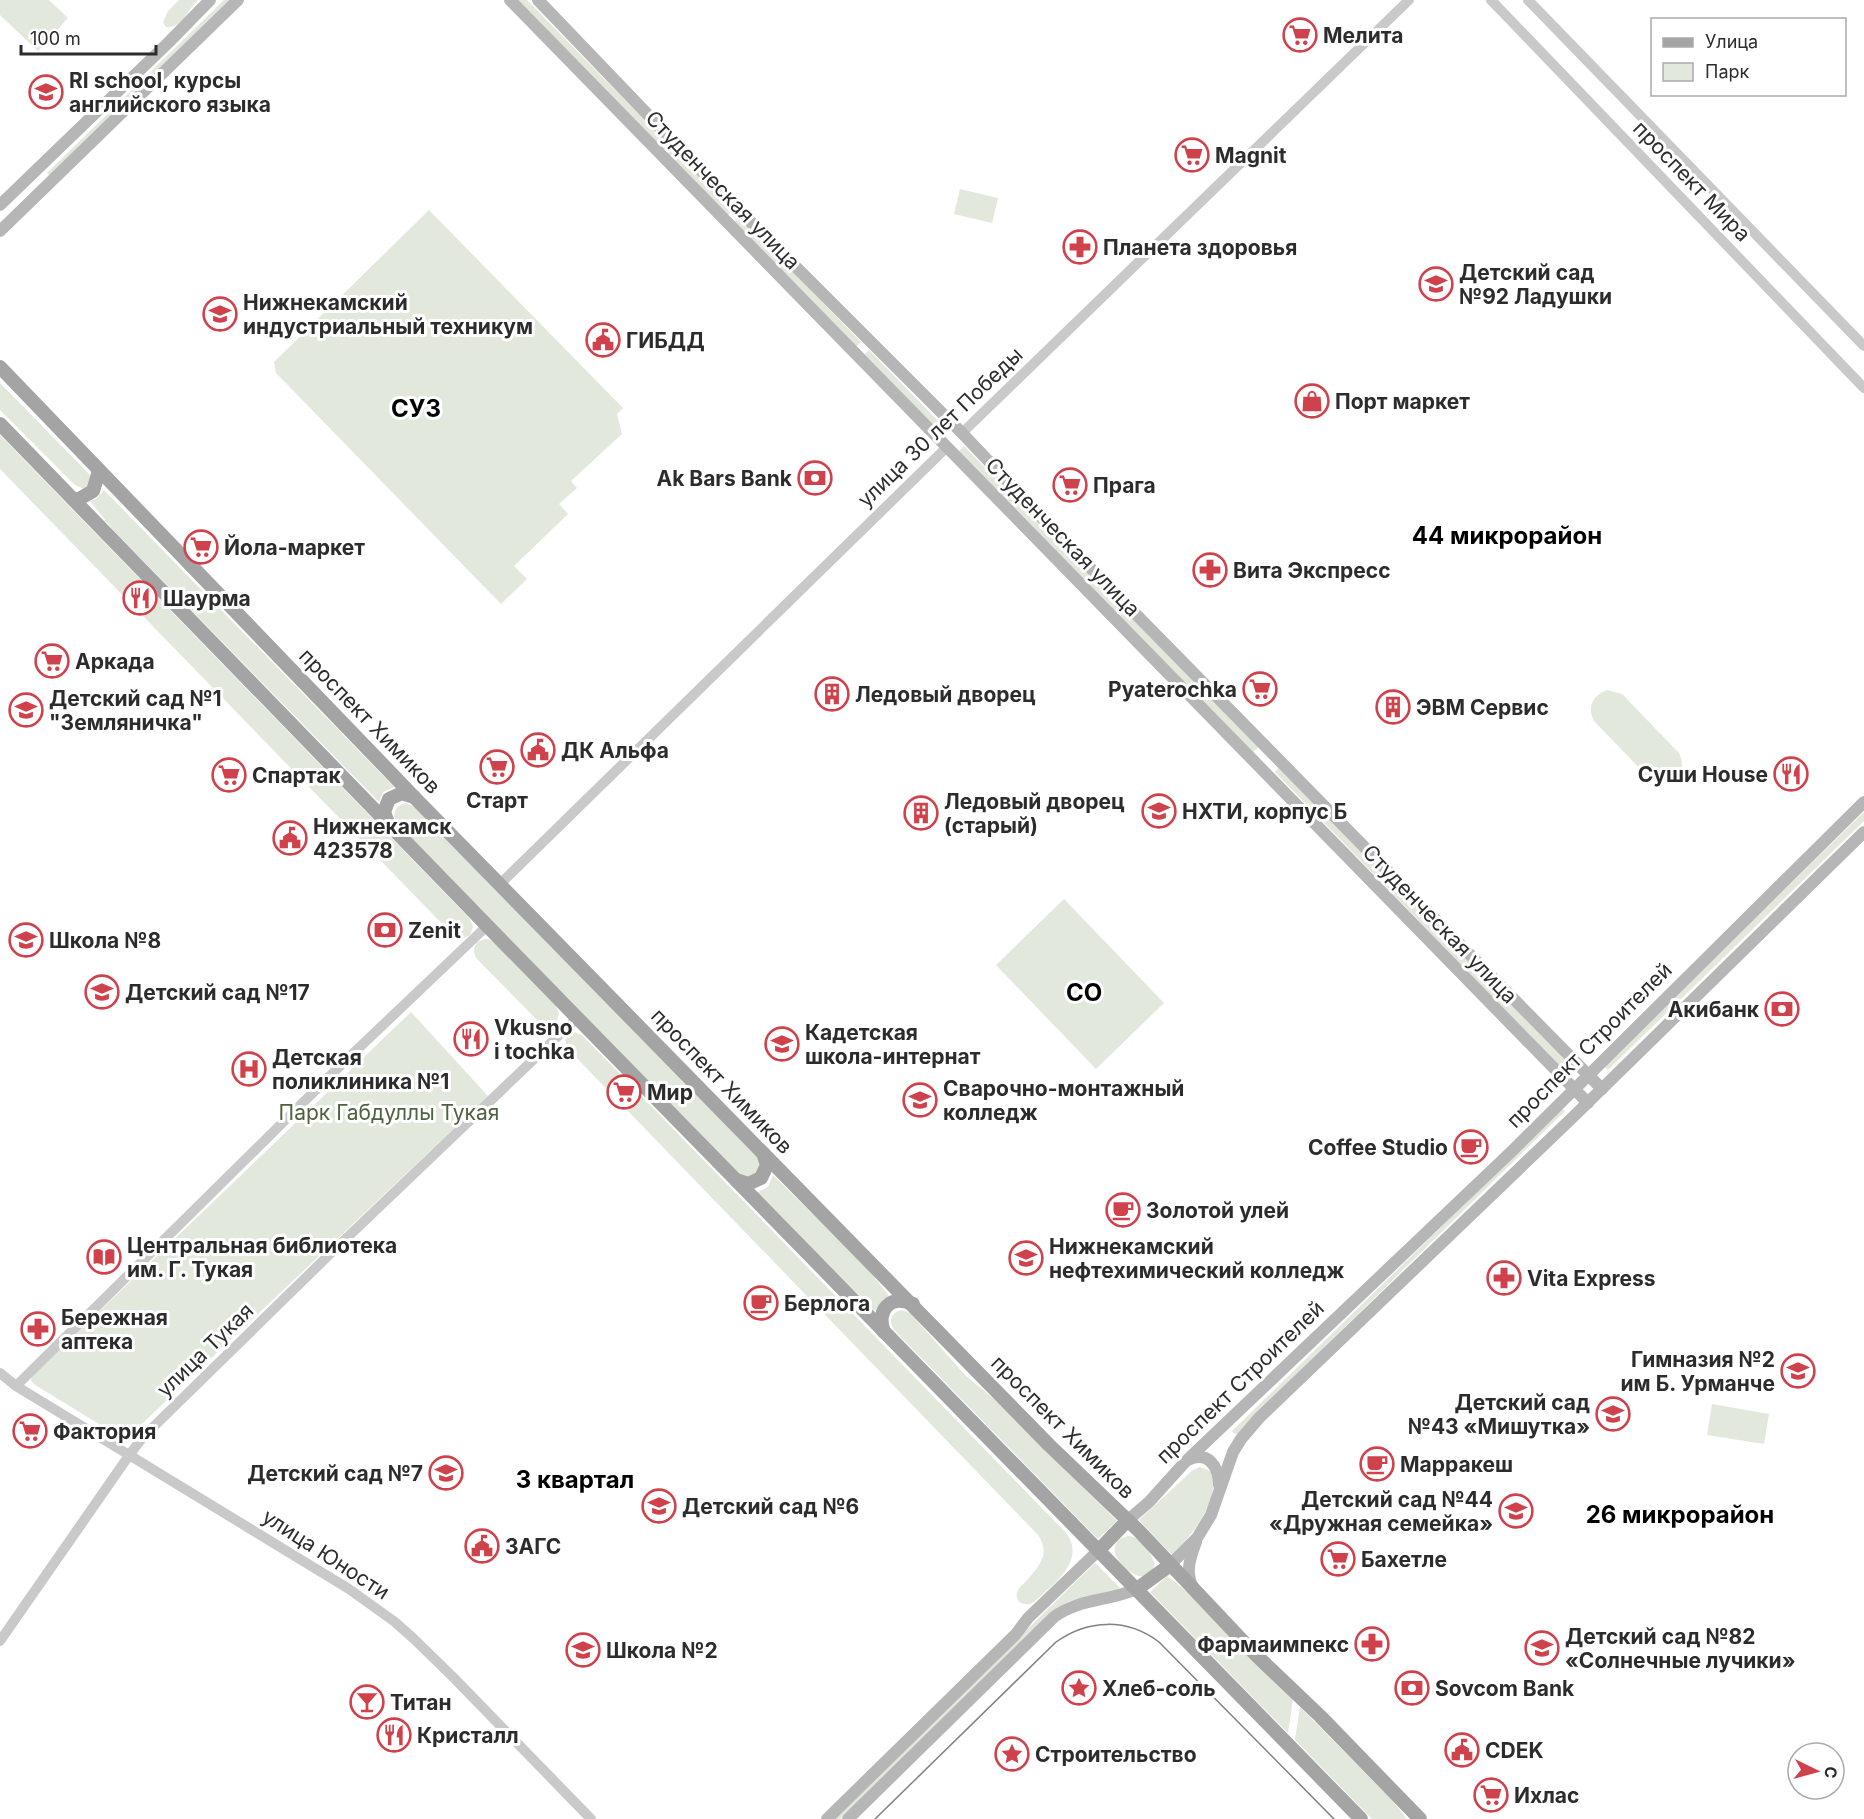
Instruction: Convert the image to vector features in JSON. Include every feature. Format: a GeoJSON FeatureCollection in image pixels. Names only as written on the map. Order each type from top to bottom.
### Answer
{"type":"FeatureCollection","features":[{"type":"Feature","properties":{"kind":"main road"},"geometry":{"type":"LineString","coordinates":[[0,205],[210,0]]}},
{"type":"Feature","properties":{"kind":"main road"},"geometry":{"type":"LineString","coordinates":[[0,231],[238,0]]}},
{"type":"Feature","properties":{"kind":"main road","name":"Студенческая улица"},"geometry":{"type":"LineString","coordinates":[[510,0],[1588,1103]]}},
{"type":"Feature","properties":{"kind":"main road","name":"Студенческая улица"},"geometry":{"type":"LineString","coordinates":[[538,0],[744,215],[962,434],[1265,747],[1602,1089]]}},
{"type":"Feature","properties":{"kind":"main road"},"geometry":{"type":"LineString","coordinates":[[35,171],[47,184]]}},
{"type":"Feature","properties":{"kind":"main road"},"geometry":{"type":"LineString","coordinates":[[732,227],[729,221],[732,214],[738,212],[744,215]]}},
{"type":"Feature","properties":{"kind":"main road"},"geometry":{"type":"LineString","coordinates":[[852,350],[860,351],[864,348],[863,336]]}},
{"type":"Feature","properties":{"kind":"main road","name":"проспект Химиков"},"geometry":{"type":"LineString","coordinates":[[0,368],[415,798],[1049,1445],[1127,1521],[1256,1655],[1320,1716],[1420,1819]]}},
{"type":"Feature","properties":{"kind":"main road"},"geometry":{"type":"LineString","coordinates":[[0,424],[487,926],[1361,1819]]}},
{"type":"Feature","properties":{"kind":"main road","name":"улица 30 лет Победы"},"geometry":{"type":"LineString","coordinates":[[947,447],[962,434]]}},
{"type":"Feature","properties":{"kind":"main road"},"geometry":{"type":"LineString","coordinates":[[73,499],[79,499],[93,491],[99,471]]}},
{"type":"Feature","properties":{"kind":"main road"},"geometry":{"type":"LineString","coordinates":[[1254,760],[1260,758],[1265,747]]}},
{"type":"Feature","properties":{"kind":"main road"},"geometry":{"type":"LineString","coordinates":[[1267,773],[1273,762],[1278,760]]}},
{"type":"Feature","properties":{"kind":"main road"},"geometry":{"type":"LineString","coordinates":[[390,824],[384,812],[390,799],[402,793],[415,798]]}},
{"type":"Feature","properties":{"kind":"main road","name":"проспект Строителей"},"geometry":{"type":"LineString","coordinates":[[827,1819],[1016,1634],[1028,1618],[1149,1502],[1186,1461],[1574,1090],[1864,802]]}},
{"type":"Feature","properties":{"kind":"main road","name":"проспект Строителей"},"geometry":{"type":"LineString","coordinates":[[848,1819],[1054,1617],[1070,1606],[1113,1598],[1137,1589],[1170,1565],[1197,1538],[1211,1515],[1233,1452],[1241,1438],[1290,1388],[1588,1103],[1864,832]]}},
{"type":"Feature","properties":{"kind":"main road"},"geometry":{"type":"LineString","coordinates":[[734,1179],[748,1184],[761,1178],[767,1165],[762,1151]]}},
{"type":"Feature","properties":{"kind":"main road"},"geometry":{"type":"LineString","coordinates":[[884,1332],[881,1316],[887,1306],[901,1300],[913,1304]]}},
{"type":"Feature","properties":{"kind":"main road"},"geometry":{"type":"LineString","coordinates":[[1225,1424],[1227,1437],[1230,1440],[1235,1441],[1241,1438]]}},
{"type":"Feature","properties":{"kind":"main road"},"geometry":{"type":"LineString","coordinates":[[1186,1461],[1201,1457],[1211,1461],[1218,1471],[1219,1493]]}},
{"type":"Feature","properties":{"kind":"main road"},"geometry":{"type":"LineString","coordinates":[[1192,1588],[1189,1580],[1189,1564],[1197,1538]]}},
{"type":"Feature","properties":{"kind":"street","name":"улица 30 лет Победы"},"geometry":{"type":"LineString","coordinates":[[962,434],[1409,0]]}},
{"type":"Feature","properties":{"kind":"street","name":"проспект Мира"},"geometry":{"type":"LineString","coordinates":[[1491,0],[1864,388]]}},
{"type":"Feature","properties":{"kind":"street","name":"проспект Мира"},"geometry":{"type":"LineString","coordinates":[[1527,0],[1864,346]]}},
{"type":"Feature","properties":{"kind":"street","name":"улица 30 лет Победы"},"geometry":{"type":"LineString","coordinates":[[500,884],[947,447]]}},
{"type":"Feature","properties":{"kind":"street"},"geometry":{"type":"LineString","coordinates":[[16,1386],[338,1068],[487,926]]}},
{"type":"Feature","properties":{"kind":"street","name":"улица Тукая"},"geometry":{"type":"LineString","coordinates":[[0,1641],[143,1437],[577,1018]]}},
{"type":"Feature","properties":{"kind":"street","name":"улица Юности"},"geometry":{"type":"LineString","coordinates":[[0,1373],[16,1386],[349,1589],[394,1622],[454,1678],[591,1819]]}},
{"type":"Feature","properties":{"kind":"green space"},"geometry":{"type":"Polygon","coordinates":[[[0,0],[49,0],[68,18],[38,51],[0,15],[0,0]]]}},
{"type":"Feature","properties":{"kind":"green space"},"geometry":{"type":"Polygon","coordinates":[[[179,0],[198,0],[181,22],[172,27],[166,27],[163,22],[168,11],[179,0]]]}},
{"type":"Feature","properties":{"kind":"green space"},"geometry":{"type":"Polygon","coordinates":[[[224,0],[230,0],[50,176],[47,173],[224,0]]]}},
{"type":"Feature","properties":{"kind":"green space"},"geometry":{"type":"Polygon","coordinates":[[[518,0],[527,0],[733,210],[728,215],[518,0]]]}},
{"type":"Feature","properties":{"kind":"green space"},"geometry":{"type":"Polygon","coordinates":[[[960,189],[998,198],[992,223],[954,214],[960,189]]]}},
{"type":"Feature","properties":{"kind":"green space"},"geometry":{"type":"Polygon","coordinates":[[[429,210],[623,408],[617,414],[622,434],[571,481],[577,488],[559,504],[568,514],[514,566],[527,579],[501,604],[276,373],[274,362],[429,210]]]}},
{"type":"Feature","properties":{"kind":"green space"},"geometry":{"type":"Polygon","coordinates":[[[736,217],[741,218],[861,342],[856,347],[735,223],[736,217]]]}},
{"type":"Feature","properties":{"kind":"green space"},"geometry":{"type":"Polygon","coordinates":[[[869,350],[945,428],[944,432],[940,432],[865,354],[869,350]]]}},
{"type":"Feature","properties":{"kind":"green space"},"geometry":{"type":"Polygon","coordinates":[[[0,383],[94,479],[91,484],[84,489],[75,485],[0,410],[0,383]]]}},
{"type":"Feature","properties":{"kind":"green space"},"geometry":{"type":"Polygon","coordinates":[[[0,435],[470,919],[473,927],[470,935],[462,939],[453,935],[0,469],[0,435]]]}},
{"type":"Feature","properties":{"kind":"green space"},"geometry":{"type":"Polygon","coordinates":[[[964,446],[1259,747],[1253,752],[959,451],[964,446]]]}},
{"type":"Feature","properties":{"kind":"green space"},"geometry":{"type":"Polygon","coordinates":[[[104,490],[394,787],[383,792],[379,802],[114,531],[90,501],[96,499],[104,490]]]}},
{"type":"Feature","properties":{"kind":"green space"},"geometry":{"type":"Polygon","coordinates":[[[1607,690],[1622,694],[1679,753],[1682,767],[1680,773],[1671,781],[1665,783],[1651,780],[1594,721],[1591,711],[1592,702],[1607,690]]]}},
{"type":"Feature","properties":{"kind":"green space"},"geometry":{"type":"Polygon","coordinates":[[[1279,767],[1568,1063],[1569,1068],[1562,1069],[1275,772],[1279,767]]]}},
{"type":"Feature","properties":{"kind":"green space"},"geometry":{"type":"Polygon","coordinates":[[[406,803],[415,807],[758,1157],[761,1169],[749,1178],[740,1175],[397,824],[394,817],[395,811],[406,803]]]}},
{"type":"Feature","properties":{"kind":"green space"},"geometry":{"type":"Polygon","coordinates":[[[1864,812],[1864,821],[1608,1070],[1603,1066],[1864,812]]]}},
{"type":"Feature","properties":{"kind":"green space"},"geometry":{"type":"Polygon","coordinates":[[[1064,899],[1164,1003],[1096,1069],[996,965],[1064,899]]]}},
{"type":"Feature","properties":{"kind":"green space"},"geometry":{"type":"Polygon","coordinates":[[[488,939],[494,942],[556,1006],[559,1014],[556,1022],[547,1026],[541,1024],[477,959],[474,952],[475,945],[488,939]]]}},
{"type":"Feature","properties":{"kind":"green space","name":"Парк Габдуллы Тукая"},"geometry":{"type":"Polygon","coordinates":[[[411,1012],[488,1096],[128,1437],[122,1438],[31,1381],[32,1376],[411,1012]]]}},
{"type":"Feature","properties":{"kind":"green space"},"geometry":{"type":"Polygon","coordinates":[[[574,1032],[582,1035],[1067,1534],[1072,1544],[1070,1563],[1057,1580],[1034,1602],[1023,1604],[1018,1600],[1017,1594],[1042,1558],[1044,1551],[1038,1535],[568,1049],[565,1040],[574,1032]]]}},
{"type":"Feature","properties":{"kind":"green space"},"geometry":{"type":"Polygon","coordinates":[[[1562,1109],[1565,1111],[1238,1434],[1233,1433],[1232,1431],[1562,1109]]]}},
{"type":"Feature","properties":{"kind":"green space"},"geometry":{"type":"Polygon","coordinates":[[[773,1175],[867,1268],[889,1296],[882,1300],[875,1311],[756,1193],[768,1187],[773,1175]]]}},
{"type":"Feature","properties":{"kind":"green space"},"geometry":{"type":"Polygon","coordinates":[[[902,1310],[910,1313],[966,1376],[999,1403],[1117,1521],[1098,1539],[894,1330],[891,1323],[892,1317],[902,1310]]]}},
{"type":"Feature","properties":{"kind":"green space"},"geometry":{"type":"Polygon","coordinates":[[[1712,1404],[1769,1414],[1764,1444],[1707,1435],[1712,1404]]]}},
{"type":"Feature","properties":{"kind":"green space"},"geometry":{"type":"Polygon","coordinates":[[[1200,1467],[1212,1473],[1212,1495],[1195,1529],[1172,1555],[1139,1520],[1193,1470],[1200,1467]]]}},
{"type":"Feature","properties":{"kind":"green space"},"geometry":{"type":"Polygon","coordinates":[[[1128,1536],[1141,1542],[1155,1564],[1146,1576],[1128,1571],[1115,1554],[1117,1542],[1128,1536]]]}},
{"type":"Feature","properties":{"kind":"green space"},"geometry":{"type":"Polygon","coordinates":[[[1095,1563],[1120,1588],[1068,1602],[1050,1613],[840,1819],[833,1819],[1095,1563]]]}},
{"type":"Feature","properties":{"kind":"green space"},"geometry":{"type":"Polygon","coordinates":[[[1167,1576],[1185,1590],[1293,1699],[1288,1733],[1150,1592],[1167,1576]]]}},
{"type":"Feature","properties":{"kind":"green space"},"geometry":{"type":"Polygon","coordinates":[[[1300,1707],[1392,1800],[1407,1819],[1372,1819],[1295,1740],[1300,1707]]]}},
{"type":"Feature","properties":{"kind":"tram line"},"geometry":{"type":"LineString","coordinates":[[875,1819],[1056,1642],[1081,1629],[1108,1624],[1134,1629],[1159,1642],[1334,1819]]}},
{"type":"Feature","properties":{"kind":"place","name":"Мелита"},"geometry":{"type":"Point","coordinates":[1300,35]}},
{"type":"Feature","properties":{"kind":"place","name":"RI school, курсы английского языка"},"geometry":{"type":"Point","coordinates":[46,92]}},
{"type":"Feature","properties":{"kind":"place","name":"Magnit"},"geometry":{"type":"Point","coordinates":[1192,155]}},
{"type":"Feature","properties":{"kind":"place","name":"Планета здоровья"},"geometry":{"type":"Point","coordinates":[1080,247]}},
{"type":"Feature","properties":{"kind":"place","name":"Детский сад №92 Ладушки"},"geometry":{"type":"Point","coordinates":[1436,284]}},
{"type":"Feature","properties":{"kind":"place","name":"Нижнекамский индустриальный техникум"},"geometry":{"type":"Point","coordinates":[220,314]}},
{"type":"Feature","properties":{"kind":"place","name":"ГИБДД"},"geometry":{"type":"Point","coordinates":[603,340]}},
{"type":"Feature","properties":{"kind":"place","name":"Порт маркет"},"geometry":{"type":"Point","coordinates":[1312,401]}},
{"type":"Feature","properties":{"kind":"place","name":"Ak Bars Bank"},"geometry":{"type":"Point","coordinates":[815,478]}},
{"type":"Feature","properties":{"kind":"place","name":"Прага"},"geometry":{"type":"Point","coordinates":[1070,485]}},
{"type":"Feature","properties":{"kind":"place","name":"Йола-маркет"},"geometry":{"type":"Point","coordinates":[201,547]}},
{"type":"Feature","properties":{"kind":"place","name":"Вита Экспресс"},"geometry":{"type":"Point","coordinates":[1210,570]}},
{"type":"Feature","properties":{"kind":"place","name":"Шаурма"},"geometry":{"type":"Point","coordinates":[140,598]}},
{"type":"Feature","properties":{"kind":"place","name":"Аркада"},"geometry":{"type":"Point","coordinates":[52,661]}},
{"type":"Feature","properties":{"kind":"place","name":"Pyaterochka"},"geometry":{"type":"Point","coordinates":[1260,689]}},
{"type":"Feature","properties":{"kind":"place","name":"Ледовый дворец"},"geometry":{"type":"Point","coordinates":[832,694]}},
{"type":"Feature","properties":{"kind":"place","name":"ЭВМ Сервис"},"geometry":{"type":"Point","coordinates":[1393,707]}},
{"type":"Feature","properties":{"kind":"place","name":"Детский сад №1 \"Земляничка\""},"geometry":{"type":"Point","coordinates":[26,710]}},
{"type":"Feature","properties":{"kind":"place","name":"ДК Альфа"},"geometry":{"type":"Point","coordinates":[538,750]}},
{"type":"Feature","properties":{"kind":"place","name":"Старт"},"geometry":{"type":"Point","coordinates":[497,767]}},
{"type":"Feature","properties":{"kind":"place","name":"Суши House"},"geometry":{"type":"Point","coordinates":[1791,774]}},
{"type":"Feature","properties":{"kind":"place","name":"Спартак"},"geometry":{"type":"Point","coordinates":[229,775]}},
{"type":"Feature","properties":{"kind":"place","name":"НХТИ, корпус Б"},"geometry":{"type":"Point","coordinates":[1159,811]}},
{"type":"Feature","properties":{"kind":"place","name":"Ледовый дворец (старый)"},"geometry":{"type":"Point","coordinates":[921,813]}},
{"type":"Feature","properties":{"kind":"place","name":"Нижнекамск 423578"},"geometry":{"type":"Point","coordinates":[290,838]}},
{"type":"Feature","properties":{"kind":"place","name":"Zenit"},"geometry":{"type":"Point","coordinates":[385,930]}},
{"type":"Feature","properties":{"kind":"place","name":"Школа №8"},"geometry":{"type":"Point","coordinates":[26,940]}},
{"type":"Feature","properties":{"kind":"place","name":"Детский сад №17"},"geometry":{"type":"Point","coordinates":[102,992]}},
{"type":"Feature","properties":{"kind":"place","name":"Акибанк"},"geometry":{"type":"Point","coordinates":[1782,1009]}},
{"type":"Feature","properties":{"kind":"place","name":"Vkusno i tochka"},"geometry":{"type":"Point","coordinates":[471,1039]}},
{"type":"Feature","properties":{"kind":"place","name":"Кадетская школа-интернат"},"geometry":{"type":"Point","coordinates":[782,1044]}},
{"type":"Feature","properties":{"kind":"place","name":"Детская поликлиника №1"},"geometry":{"type":"Point","coordinates":[249,1069]}},
{"type":"Feature","properties":{"kind":"place","name":"Мир"},"geometry":{"type":"Point","coordinates":[624,1092]}},
{"type":"Feature","properties":{"kind":"place","name":"Сварочно-монтажный колледж"},"geometry":{"type":"Point","coordinates":[920,1100]}},
{"type":"Feature","properties":{"kind":"place","name":"Coffee Studio"},"geometry":{"type":"Point","coordinates":[1471,1147]}},
{"type":"Feature","properties":{"kind":"place","name":"Золотой улей"},"geometry":{"type":"Point","coordinates":[1123,1210]}},
{"type":"Feature","properties":{"kind":"place","name":"Центральная библиотека им. Г. Тукая"},"geometry":{"type":"Point","coordinates":[104,1257]}},
{"type":"Feature","properties":{"kind":"place","name":"Нижнекамский нефтехимический колледж"},"geometry":{"type":"Point","coordinates":[1026,1258]}},
{"type":"Feature","properties":{"kind":"place","name":"Vita Express"},"geometry":{"type":"Point","coordinates":[1504,1278]}},
{"type":"Feature","properties":{"kind":"place","name":"Берлога"},"geometry":{"type":"Point","coordinates":[761,1303]}},
{"type":"Feature","properties":{"kind":"place","name":"Бережная аптека"},"geometry":{"type":"Point","coordinates":[38,1329]}},
{"type":"Feature","properties":{"kind":"place","name":"Гимназия №2 им Б. Урманче"},"geometry":{"type":"Point","coordinates":[1798,1371]}},
{"type":"Feature","properties":{"kind":"place","name":"Детский сад №43 «Мишутка»"},"geometry":{"type":"Point","coordinates":[1613,1414]}},
{"type":"Feature","properties":{"kind":"place","name":"Фактория"},"geometry":{"type":"Point","coordinates":[30,1431]}},
{"type":"Feature","properties":{"kind":"place","name":"Марракеш"},"geometry":{"type":"Point","coordinates":[1377,1464]}},
{"type":"Feature","properties":{"kind":"place","name":"Детский сад №7"},"geometry":{"type":"Point","coordinates":[446,1473]}},
{"type":"Feature","properties":{"kind":"place","name":"Детский сад №6"},"geometry":{"type":"Point","coordinates":[659,1506]}},
{"type":"Feature","properties":{"kind":"place","name":"Детский сад №44 «Дружная семейка»"},"geometry":{"type":"Point","coordinates":[1516,1511]}},
{"type":"Feature","properties":{"kind":"place","name":"ЗАГС"},"geometry":{"type":"Point","coordinates":[482,1546]}},
{"type":"Feature","properties":{"kind":"place","name":"Бахетле"},"geometry":{"type":"Point","coordinates":[1338,1559]}},
{"type":"Feature","properties":{"kind":"place","name":"Фармаимпекс"},"geometry":{"type":"Point","coordinates":[1372,1644]}},
{"type":"Feature","properties":{"kind":"place","name":"Детский сад №82 «Солнечные лучики»"},"geometry":{"type":"Point","coordinates":[1542,1648]}},
{"type":"Feature","properties":{"kind":"place","name":"Школа №2"},"geometry":{"type":"Point","coordinates":[583,1650]}},
{"type":"Feature","properties":{"kind":"place","name":"Хлеб-соль"},"geometry":{"type":"Point","coordinates":[1079,1688]}},
{"type":"Feature","properties":{"kind":"place","name":"Sovcom Bank"},"geometry":{"type":"Point","coordinates":[1412,1688]}},
{"type":"Feature","properties":{"kind":"place","name":"Титан"},"geometry":{"type":"Point","coordinates":[367,1702]}},
{"type":"Feature","properties":{"kind":"place","name":"Кристалл"},"geometry":{"type":"Point","coordinates":[394,1735]}},
{"type":"Feature","properties":{"kind":"place","name":"CDEK"},"geometry":{"type":"Point","coordinates":[1462,1750]}},
{"type":"Feature","properties":{"kind":"place","name":"Строительство"},"geometry":{"type":"Point","coordinates":[1012,1754]}},
{"type":"Feature","properties":{"kind":"place","name":"Ихлас"},"geometry":{"type":"Point","coordinates":[1491,1795]}},
{"type":"Feature","properties":{"kind":"district","name":"СУЗ"},"geometry":{"type":"Point","coordinates":[416,408]}},
{"type":"Feature","properties":{"kind":"district","name":"44 микрорайон"},"geometry":{"type":"Point","coordinates":[1507,535]}},
{"type":"Feature","properties":{"kind":"district","name":"СО"},"geometry":{"type":"Point","coordinates":[1084,992]}},
{"type":"Feature","properties":{"kind":"district","name":"3 квартал"},"geometry":{"type":"Point","coordinates":[575,1479]}},
{"type":"Feature","properties":{"kind":"district","name":"26 микрорайон"},"geometry":{"type":"Point","coordinates":[1680,1514]}}]}
